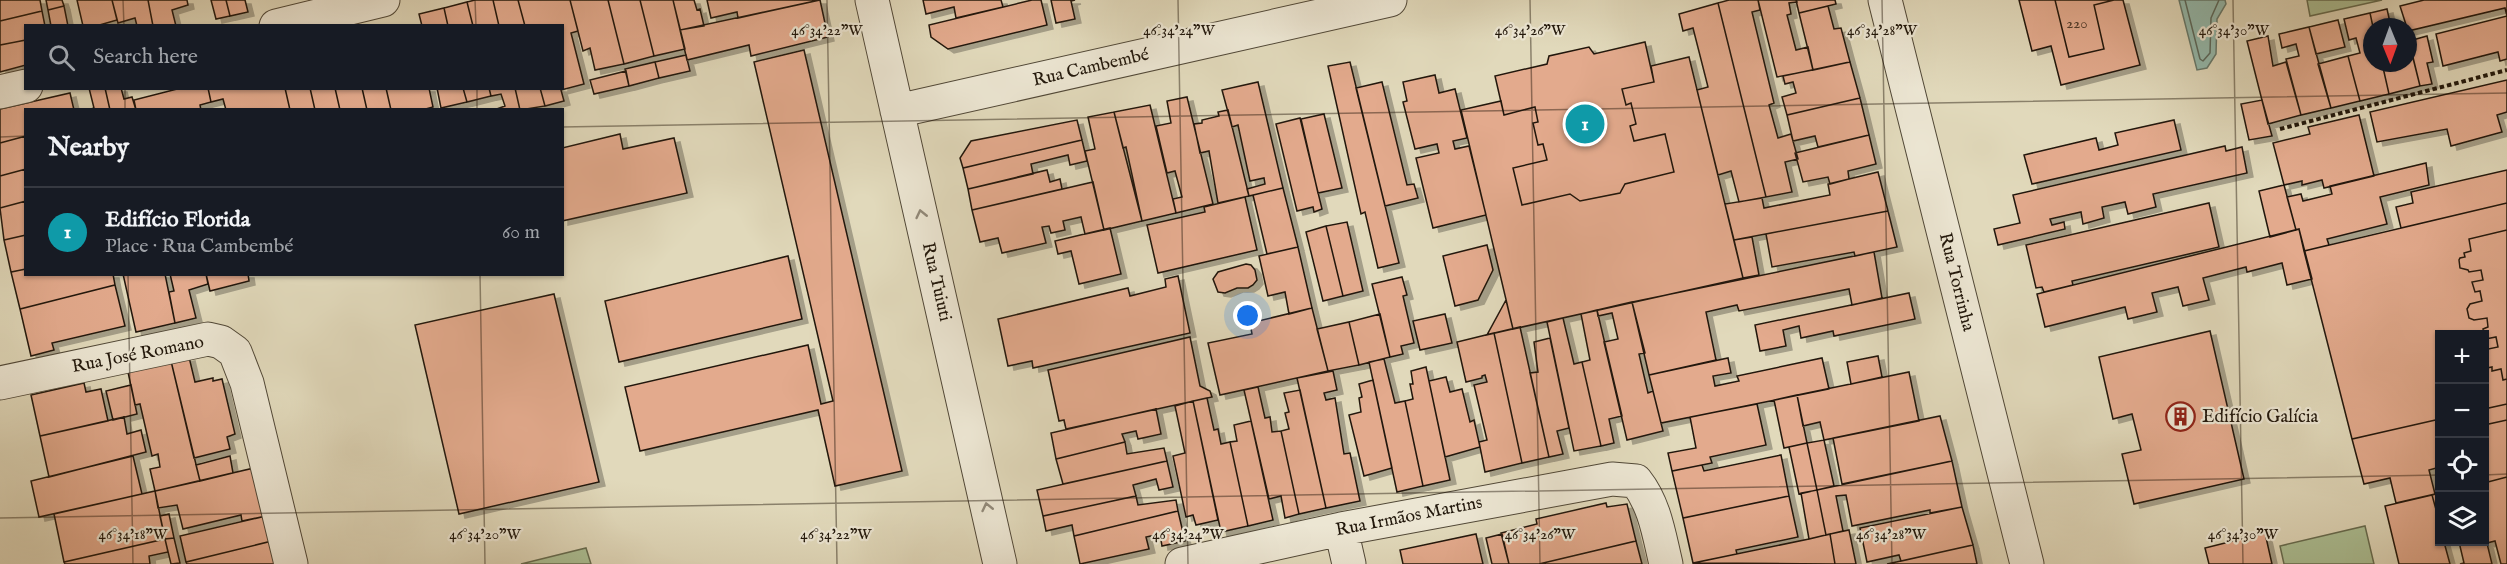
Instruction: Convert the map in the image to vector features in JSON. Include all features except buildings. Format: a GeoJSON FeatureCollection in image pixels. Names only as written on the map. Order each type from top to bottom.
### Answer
{"type":"FeatureCollection","features":[{"type":"Feature","properties":{"kind":"street"},"geometry":{"type":"LineString","coordinates":[[284,24],[383,0]]}},
{"type":"Feature","properties":{"kind":"street","name":"Rua Tuiuti"},"geometry":{"type":"LineString","coordinates":[[872,0],[1000,564]]}},
{"type":"Feature","properties":{"kind":"street","name":"Rua Cambembé"},"geometry":{"type":"LineString","coordinates":[[897,111],[1390,0]]}},
{"type":"Feature","properties":{"kind":"street","name":"Rua Torrinha"},"geometry":{"type":"LineString","coordinates":[[1885,0],[2027,564]]}},
{"type":"Feature","properties":{"kind":"street"},"geometry":{"type":"LineString","coordinates":[[0,92],[24,86]]}},
{"type":"Feature","properties":{"kind":"street","name":"Rua José Romano"},"geometry":{"type":"LineString","coordinates":[[0,383],[208,339],[221,342],[235,352],[247,383],[291,564]]}},
{"type":"Feature","properties":{"kind":"street","name":"Rua Irmãos Martins"},"geometry":{"type":"LineString","coordinates":[[1182,564],[1341,529],[1612,479],[1636,481],[1650,503],[1666,564]]}},
{"type":"Feature","properties":{"kind":"street"},"geometry":{"type":"LineString","coordinates":[[1341,529],[1349,564]]}},
{"type":"Feature","properties":{"kind":"path"},"geometry":{"type":"LineString","coordinates":[[2280,129],[2507,70]]}},
{"type":"Feature","properties":{"kind":"green space"},"geometry":{"type":"Polygon","coordinates":[[[2307,0],[2382,0],[2310,16],[2307,0]]]}},
{"type":"Feature","properties":{"kind":"green space"},"geometry":{"type":"Polygon","coordinates":[[[2365,526],[2374,564],[2284,564],[2280,546],[2365,526]]]}},
{"type":"Feature","properties":{"kind":"green space"},"geometry":{"type":"Polygon","coordinates":[[[586,548],[591,564],[521,564],[586,548]]]}},
{"type":"Feature","properties":{"kind":"water"},"geometry":{"type":"Polygon","coordinates":[[[2179,0],[2225,0],[2226,4],[2217,19],[2216,54],[2207,68],[2197,70],[2179,0]]]}},
{"type":"Feature","properties":{"kind":"place","name":"Edifício Florida"},"geometry":{"type":"Point","coordinates":[1585,124]}},
{"type":"Feature","properties":{"kind":"place","name":"Edifício Galícia"},"geometry":{"type":"Point","coordinates":[2181,417]}}]}
